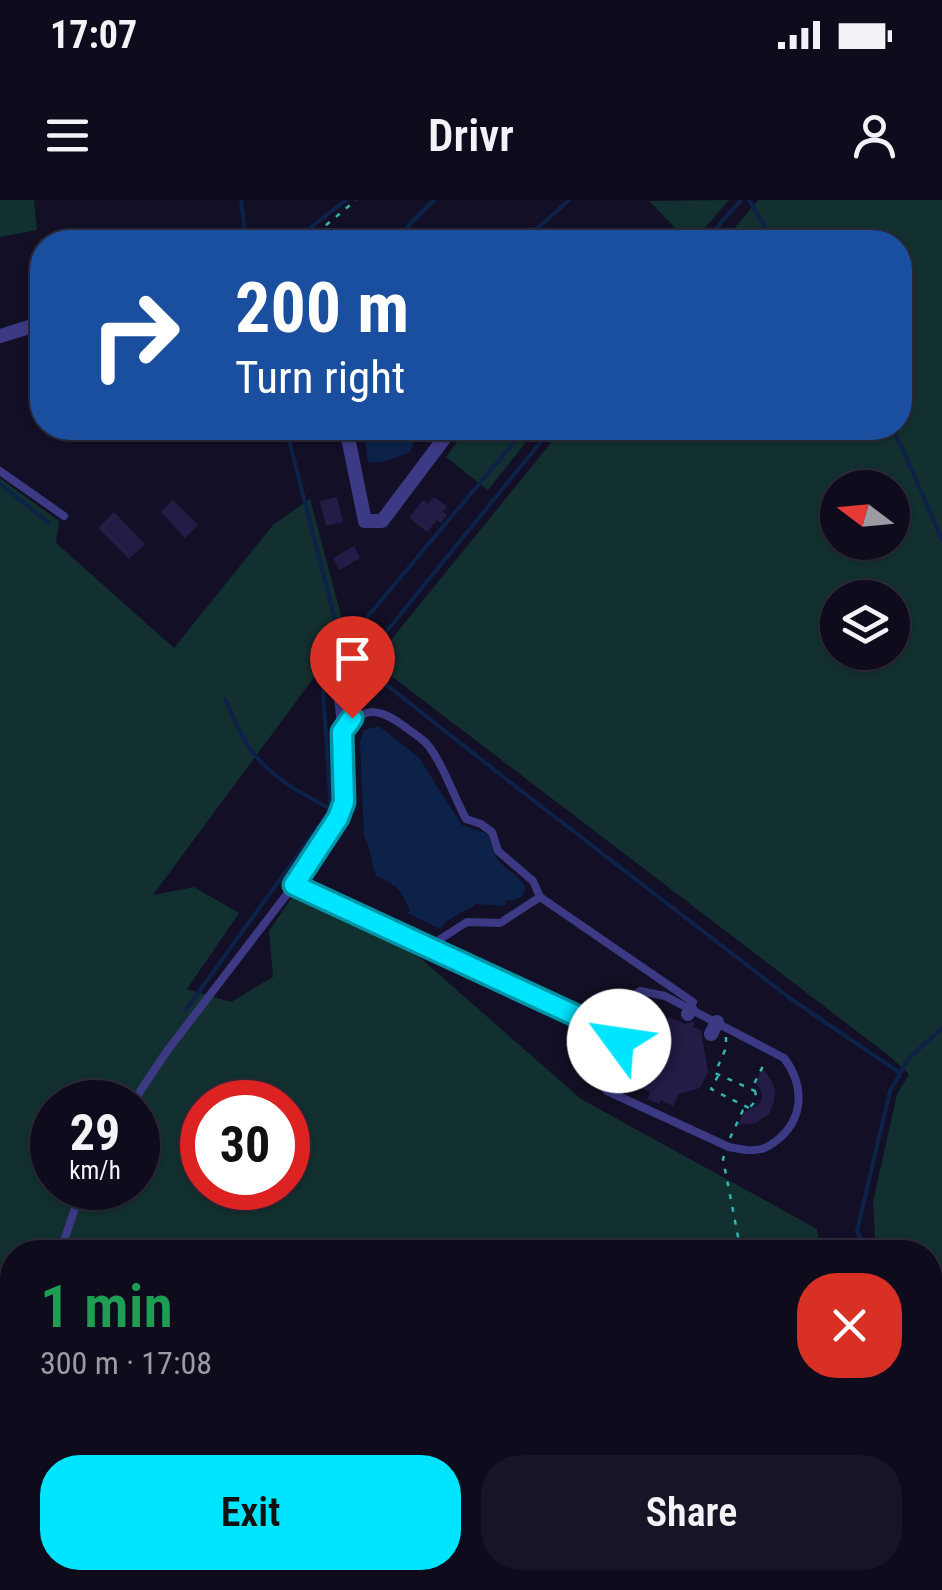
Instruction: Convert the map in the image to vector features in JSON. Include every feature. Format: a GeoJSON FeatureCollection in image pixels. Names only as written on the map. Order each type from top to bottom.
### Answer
{"type":"FeatureCollection","features":[{"type":"Feature","properties":{"kind":"street"},"geometry":{"type":"LineString","coordinates":[[0,336],[30,327]]}},
{"type":"Feature","properties":{"kind":"street"},"geometry":{"type":"LineString","coordinates":[[348,440],[365,520],[382,521],[443,440]]}},
{"type":"Feature","properties":{"kind":"lane"},"geometry":{"type":"LineString","coordinates":[[0,471],[64,516]]}},
{"type":"Feature","properties":{"kind":"lane"},"geometry":{"type":"LineString","coordinates":[[148,1080],[294,885],[338,818],[344,802],[335,668]]}},
{"type":"Feature","properties":{"kind":"lane"},"geometry":{"type":"LineString","coordinates":[[342,732],[352,718],[378,712],[388,714],[426,742],[466,820],[492,832],[498,851],[533,881],[540,896],[693,1002],[689,1011]]}},
{"type":"Feature","properties":{"kind":"lane"},"geometry":{"type":"LineString","coordinates":[[294,885],[616,1034]]}},
{"type":"Feature","properties":{"kind":"lane"},"geometry":{"type":"LineString","coordinates":[[428,947],[467,922],[500,924],[540,896]]}},
{"type":"Feature","properties":{"kind":"lane"},"geometry":{"type":"LineString","coordinates":[[640,991],[664,996],[689,1011],[771,1050],[784,1058],[796,1074],[796,1116],[784,1134],[765,1149],[746,1151],[728,1147],[607,1091],[599,1082],[596,1066],[616,1034],[624,1002],[640,991]]}},
{"type":"Feature","properties":{"kind":"lane"},"geometry":{"type":"LineString","coordinates":[[64,1240],[74,1210]]}},
{"type":"Feature","properties":{"kind":"path"},"geometry":{"type":"LineString","coordinates":[[320,230],[356,200]]}},
{"type":"Feature","properties":{"kind":"path"},"geometry":{"type":"LineString","coordinates":[[716,1027],[726,1038],[726,1048],[715,1072],[756,1092]]}},
{"type":"Feature","properties":{"kind":"path"},"geometry":{"type":"LineString","coordinates":[[739,1240],[723,1159],[743,1110],[756,1101],[754,1086],[771,1050]]}},
{"type":"Feature","properties":{"kind":"path"},"geometry":{"type":"LineString","coordinates":[[718,1074],[712,1089],[750,1108]]}},
{"type":"Feature","properties":{"kind":"green space"},"geometry":{"type":"Polygon","coordinates":[[[0,200],[34,200],[37,230],[0,237],[0,200]]]}},
{"type":"Feature","properties":{"kind":"green space"},"geometry":{"type":"Polygon","coordinates":[[[729,200],[703,230],[677,230],[649,201],[729,200]]]}},
{"type":"Feature","properties":{"kind":"green space"},"geometry":{"type":"Polygon","coordinates":[[[758,200],[942,200],[942,1240],[875,1240],[873,1202],[897,1094],[909,1074],[373,662],[553,440],[912,440],[912,230],[733,230],[758,200]]]}},
{"type":"Feature","properties":{"kind":"green space"},"geometry":{"type":"Polygon","coordinates":[[[458,440],[528,440],[488,490],[446,457],[458,440]]]}},
{"type":"Feature","properties":{"kind":"green space"},"geometry":{"type":"Polygon","coordinates":[[[0,478],[59,521],[56,543],[174,648],[273,525],[310,499],[346,634],[153,895],[194,887],[239,913],[187,989],[231,1002],[273,977],[269,931],[296,891],[418,956],[581,1099],[817,1229],[818,1240],[0,1240],[0,478]]]}},
{"type":"Feature","properties":{"kind":"water"},"geometry":{"type":"Polygon","coordinates":[[[365,440],[413,440],[410,452],[368,462],[365,440]]]}},
{"type":"Feature","properties":{"kind":"water"},"geometry":{"type":"Polygon","coordinates":[[[379,726],[419,758],[462,825],[488,834],[499,861],[526,888],[521,897],[506,900],[505,906],[476,904],[440,929],[407,913],[410,910],[400,892],[376,876],[364,836],[360,741],[364,730],[379,726]]]}},
{"type":"Feature","properties":{"kind":"building"},"geometry":{"type":"Polygon","coordinates":[[[337,497],[343,522],[326,526],[320,501],[337,497]]]}},
{"type":"Feature","properties":{"kind":"building"},"geometry":{"type":"Polygon","coordinates":[[[434,497],[447,506],[443,512],[447,515],[427,532],[409,518],[423,500],[428,504],[434,497]]]}},
{"type":"Feature","properties":{"kind":"building"},"geometry":{"type":"Polygon","coordinates":[[[173,500],[198,525],[185,538],[161,512],[173,500]]]}},
{"type":"Feature","properties":{"kind":"building"},"geometry":{"type":"Polygon","coordinates":[[[114,512],[145,544],[129,559],[98,528],[114,512]]]}},
{"type":"Feature","properties":{"kind":"building"},"geometry":{"type":"Polygon","coordinates":[[[354,546],[360,558],[340,570],[333,558],[354,546]]]}},
{"type":"Feature","properties":{"kind":"building"},"geometry":{"type":"Polygon","coordinates":[[[669,1017],[685,1024],[695,1021],[693,1027],[701,1030],[708,1072],[700,1088],[679,1094],[673,1106],[647,1099],[650,1092],[637,1087],[669,1017]]]}},
{"type":"Feature","properties":{"kind":"building"},"geometry":{"type":"Polygon","coordinates":[[[762,1068],[775,1089],[769,1114],[755,1123],[738,1125],[744,1112],[762,1099],[756,1083],[762,1068]]]}},
{"type":"Feature","properties":{"kind":"waterway"},"geometry":{"type":"LineString","coordinates":[[241,200],[245,230]]}},
{"type":"Feature","properties":{"kind":"waterway"},"geometry":{"type":"LineString","coordinates":[[307,230],[346,200]]}},
{"type":"Feature","properties":{"kind":"waterway"},"geometry":{"type":"LineString","coordinates":[[404,230],[434,200]]}},
{"type":"Feature","properties":{"kind":"waterway"},"geometry":{"type":"LineString","coordinates":[[535,230],[569,200]]}},
{"type":"Feature","properties":{"kind":"waterway"},"geometry":{"type":"LineString","coordinates":[[715,230],[741,200]]}},
{"type":"Feature","properties":{"kind":"waterway"},"geometry":{"type":"LineString","coordinates":[[749,200],[767,230]]}},
{"type":"Feature","properties":{"kind":"waterway"},"geometry":{"type":"LineString","coordinates":[[289,440],[342,647]]}},
{"type":"Feature","properties":{"kind":"waterway"},"geometry":{"type":"LineString","coordinates":[[342,647],[516,440]]}},
{"type":"Feature","properties":{"kind":"waterway"},"geometry":{"type":"LineString","coordinates":[[542,440],[360,664],[791,999],[900,1073]]}},
{"type":"Feature","properties":{"kind":"waterway"},"geometry":{"type":"LineString","coordinates":[[898,440],[942,540]]}},
{"type":"Feature","properties":{"kind":"waterway"},"geometry":{"type":"LineString","coordinates":[[0,484],[49,523]]}},
{"type":"Feature","properties":{"kind":"waterway"},"geometry":{"type":"LineString","coordinates":[[185,1011],[331,809],[323,691]]}},
{"type":"Feature","properties":{"kind":"waterway"},"geometry":{"type":"LineString","coordinates":[[225,699],[243,738],[259,760],[287,784],[329,808]]}},
{"type":"Feature","properties":{"kind":"waterway"},"geometry":{"type":"LineString","coordinates":[[862,1240],[857,1231],[890,1091],[909,1058],[942,1028]]}},
{"type":"Feature","properties":{"kind":"route"},"geometry":{"type":"LineString","coordinates":[[352,718],[342,732],[344,802],[338,818],[294,885],[620,1036],[619,1041]]}}]}
